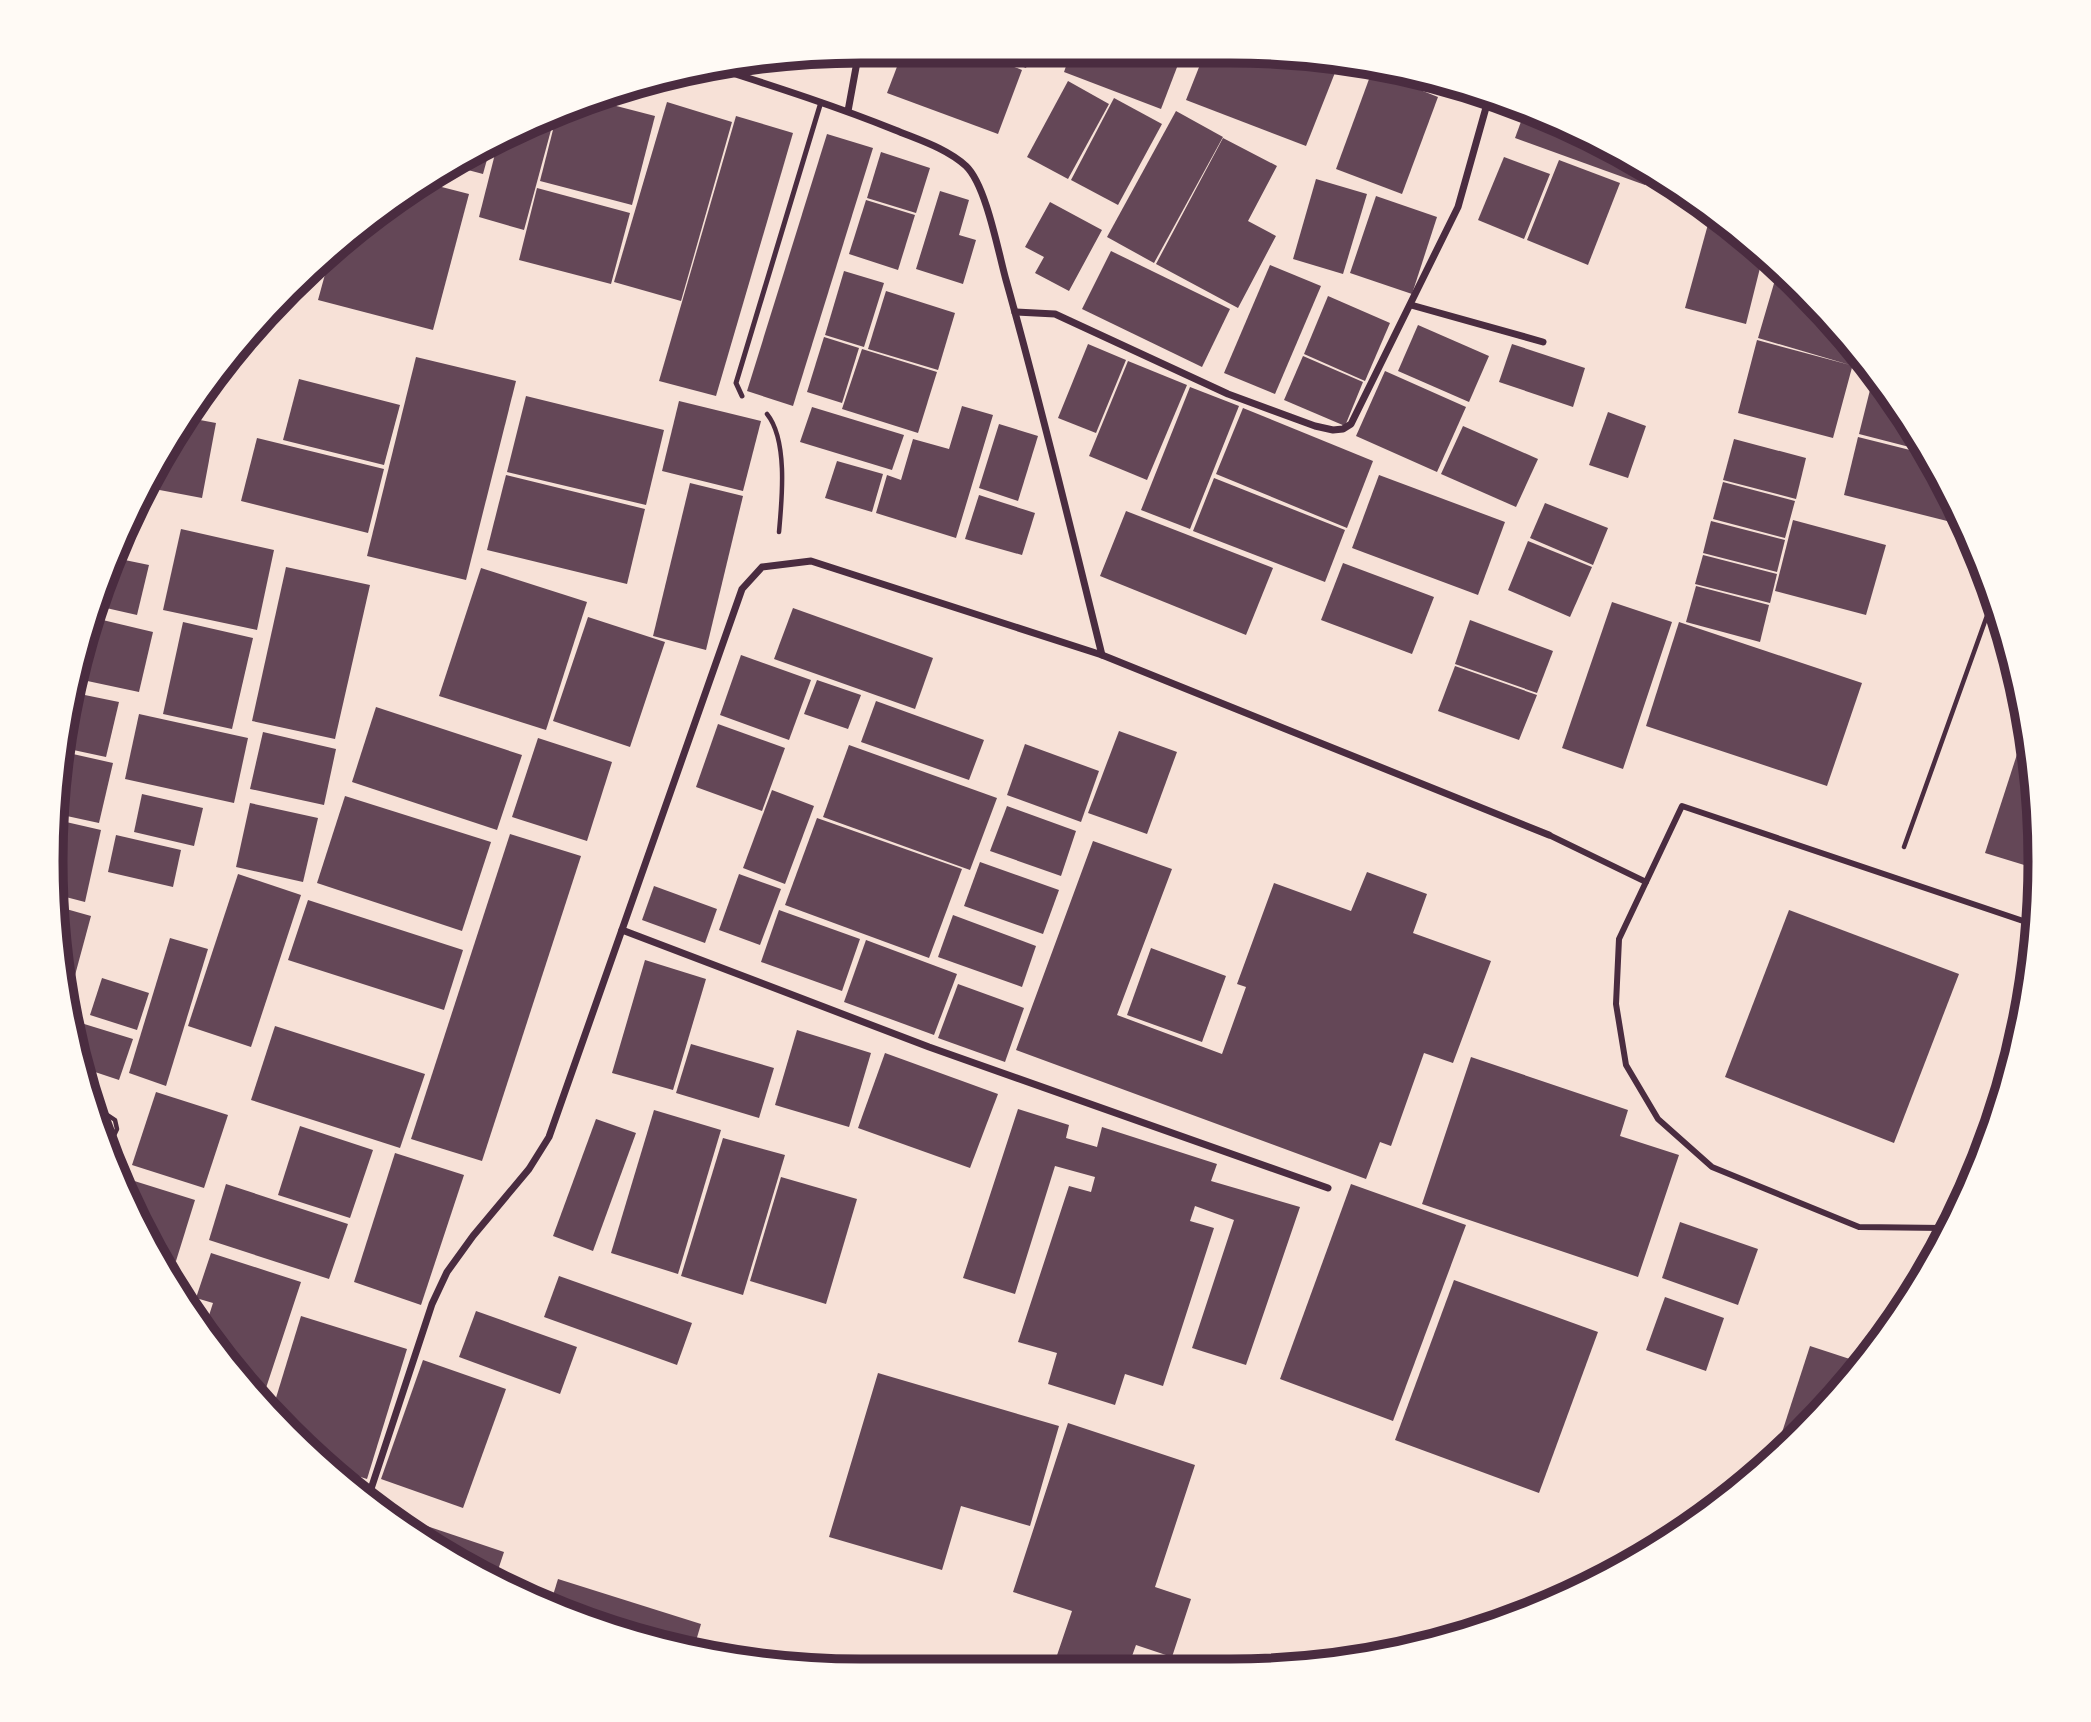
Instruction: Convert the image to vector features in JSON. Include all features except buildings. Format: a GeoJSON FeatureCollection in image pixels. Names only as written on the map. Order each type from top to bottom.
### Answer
{"type":"FeatureCollection","features":[{"type":"Feature","properties":{"kind":"street"},"geometry":{"type":"LineString","coordinates":[[848,111],[857,63]]}},
{"type":"Feature","properties":{"kind":"street"},"geometry":{"type":"LineString","coordinates":[[734,74],[848,111],[936,146],[969,169],[985,201],[1039,400],[1102,655]]}},
{"type":"Feature","properties":{"kind":"street"},"geometry":{"type":"LineString","coordinates":[[1015,312],[1055,314],[1228,394],[1315,426],[1343,429],[1351,424],[1458,207],[1487,105]]}},
{"type":"Feature","properties":{"kind":"street"},"geometry":{"type":"LineString","coordinates":[[1410,304],[1543,342]]}},
{"type":"Feature","properties":{"kind":"street"},"geometry":{"type":"LineString","coordinates":[[371,1490],[432,1304],[447,1272],[473,1236],[529,1170],[548,1137],[742,589],[762,567],[811,561],[1102,655],[1549,835],[1646,883]]}},
{"type":"Feature","properties":{"kind":"street"},"geometry":{"type":"LineString","coordinates":[[1938,1228],[1859,1227],[1712,1167],[1658,1119],[1626,1065],[1616,1004],[1619,939],[1682,806],[2025,922]]}},
{"type":"Feature","properties":{"kind":"street"},"geometry":{"type":"LineString","coordinates":[[622,930],[929,1047],[1328,1188]]}},
{"type":"Feature","properties":{"kind":"lane"},"geometry":{"type":"LineString","coordinates":[[742,396],[736,383],[821,102]]}},
{"type":"Feature","properties":{"kind":"path"},"geometry":{"type":"LineString","coordinates":[[742,396],[769,415],[780,443],[781,517],[776,564]]}},
{"type":"Feature","properties":{"kind":"path"},"geometry":{"type":"LineString","coordinates":[[1893,877],[1988,612]]}},
{"type":"Feature","properties":{"kind":"path"},"geometry":{"type":"LineString","coordinates":[[103,1112],[116,1120],[117,1129],[113,1138]]}}]}
